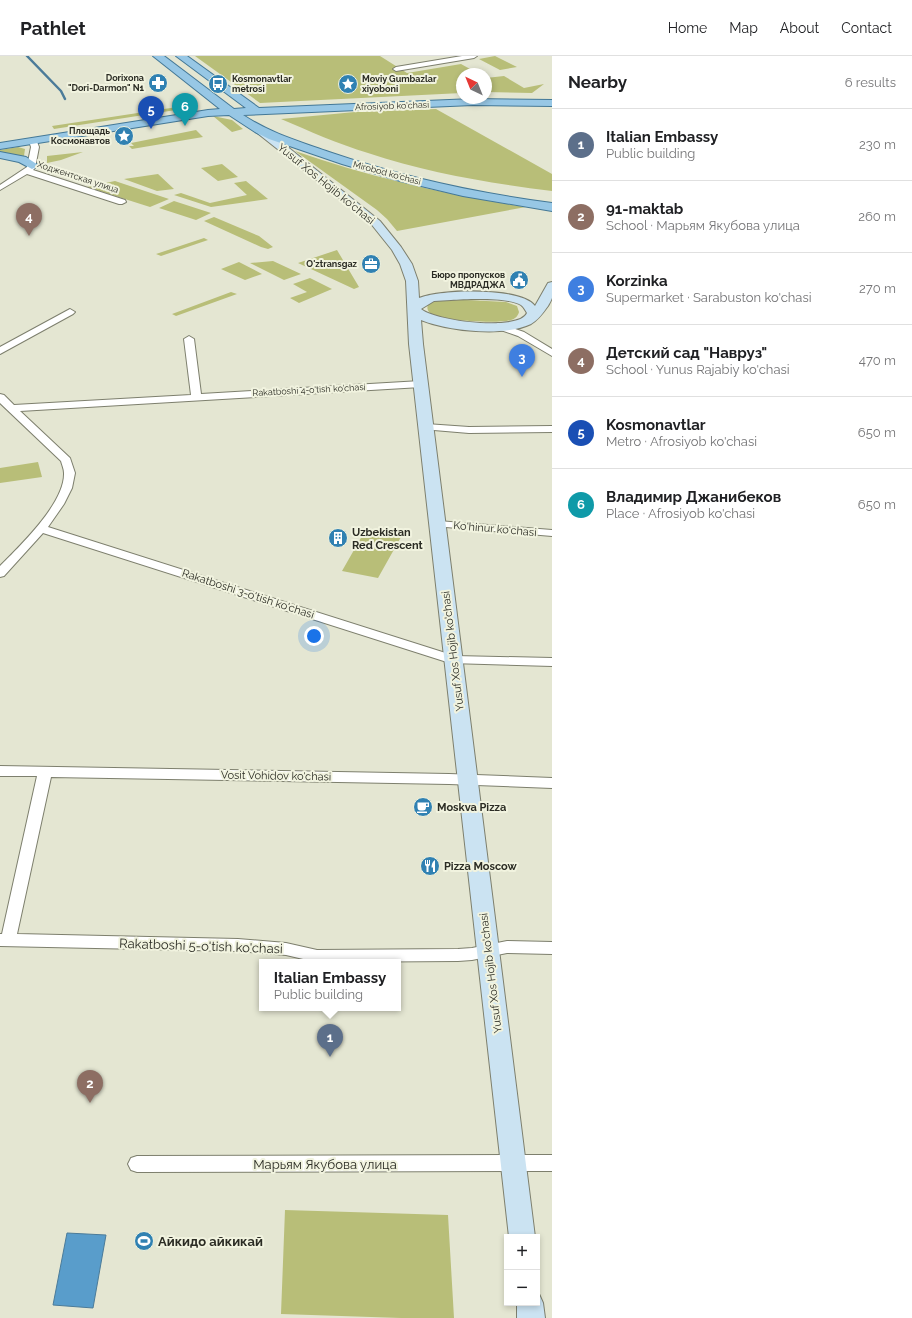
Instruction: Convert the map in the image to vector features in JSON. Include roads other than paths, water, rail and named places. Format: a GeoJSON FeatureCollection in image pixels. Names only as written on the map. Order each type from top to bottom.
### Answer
{"type":"FeatureCollection","features":[{"type":"Feature","properties":{"kind":"main road","name":"Mirobod ko'chasi"},"geometry":{"type":"LineString","coordinates":[[158,56],[224,106],[260,130],[326,155],[396,176],[496,198],[552,207]]}},
{"type":"Feature","properties":{"kind":"main road"},"geometry":{"type":"LineString","coordinates":[[181,56],[236,97],[275,122],[276,118],[283,114],[317,109]]}},
{"type":"Feature","properties":{"kind":"main road"},"geometry":{"type":"LineString","coordinates":[[206,110],[212,104],[224,106],[236,97]]}},
{"type":"Feature","properties":{"kind":"main road","name":"Afrosiyob ko'chasi"},"geometry":{"type":"LineString","coordinates":[[252,108],[456,97]]}},
{"type":"Feature","properties":{"kind":"main road"},"geometry":{"type":"LineString","coordinates":[[492,97],[552,98]]}},
{"type":"Feature","properties":{"kind":"main road","name":"Afrosiyob ko'chasi"},"geometry":{"type":"LineString","coordinates":[[0,146],[31,139],[224,106],[317,109],[466,103],[552,103]]}},
{"type":"Feature","properties":{"kind":"main road","name":"Yusuf Xos Hojib ko'chasi"},"geometry":{"type":"LineString","coordinates":[[260,130],[360,209],[381,230],[406,264],[412,281],[414,309],[424,336],[421,384],[522,1234]]}},
{"type":"Feature","properties":{"kind":"main road","name":"Mirobod ko'chasi"},"geometry":{"type":"LineString","coordinates":[[292,132],[338,149],[409,170],[468,184],[552,198]]}},
{"type":"Feature","properties":{"kind":"main road","name":"Afrosiyob ko'chasi"},"geometry":{"type":"LineString","coordinates":[[0,141],[31,139]]}},
{"type":"Feature","properties":{"kind":"main road"},"geometry":{"type":"LineString","coordinates":[[0,156],[22,159],[30,168]]}},
{"type":"Feature","properties":{"kind":"main road"},"geometry":{"type":"LineString","coordinates":[[550,290],[541,309],[531,318],[514,325],[498,326],[458,324],[427,319],[419,316],[414,309],[426,300],[442,297],[534,299],[550,290]]}},
{"type":"Feature","properties":{"kind":"main road"},"geometry":{"type":"LineString","coordinates":[[516,299],[527,304],[533,313],[531,318]]}},
{"type":"Feature","properties":{"kind":"main road"},"geometry":{"type":"LineString","coordinates":[[424,336],[440,327],[458,324]]}},
{"type":"Feature","properties":{"kind":"main road"},"geometry":{"type":"LineString","coordinates":[[530,1306],[531,1318]]}},
{"type":"Feature","properties":{"kind":"street"},"geometry":{"type":"LineString","coordinates":[[396,69],[474,56]]}},
{"type":"Feature","properties":{"kind":"street"},"geometry":{"type":"LineString","coordinates":[[0,188],[30,168],[35,147],[31,139]]}},
{"type":"Feature","properties":{"kind":"street","name":"Ходжентская улица"},"geometry":{"type":"LineString","coordinates":[[30,168],[122,202]]}},
{"type":"Feature","properties":{"kind":"street"},"geometry":{"type":"LineString","coordinates":[[0,351],[70,312]]}},
{"type":"Feature","properties":{"kind":"street"},"geometry":{"type":"LineString","coordinates":[[521,334],[531,318]]}},
{"type":"Feature","properties":{"kind":"street"},"geometry":{"type":"LineString","coordinates":[[498,326],[521,334],[552,353]]}},
{"type":"Feature","properties":{"kind":"street"},"geometry":{"type":"LineString","coordinates":[[189,339],[196,397]]}},
{"type":"Feature","properties":{"kind":"street","name":"Rakatboshi 4-o'tish ko'chasi"},"geometry":{"type":"LineString","coordinates":[[12,408],[421,384]]}},
{"type":"Feature","properties":{"kind":"street"},"geometry":{"type":"LineString","coordinates":[[0,397],[66,460],[69,465],[70,479],[67,488],[42,529],[0,573]]}},
{"type":"Feature","properties":{"kind":"street"},"geometry":{"type":"LineString","coordinates":[[426,427],[469,430],[552,429]]}},
{"type":"Feature","properties":{"kind":"street","name":"Ko‘hinur ko‘chasi"},"geometry":{"type":"LineString","coordinates":[[438,524],[552,533]]}},
{"type":"Feature","properties":{"kind":"street","name":"Rakatboshi 3-o'tish ko'chasi"},"geometry":{"type":"LineString","coordinates":[[42,529],[454,660],[552,662]]}},
{"type":"Feature","properties":{"kind":"street","name":"Vosit Vohidov ko'chasi"},"geometry":{"type":"LineString","coordinates":[[0,771],[552,783]]}},
{"type":"Feature","properties":{"kind":"street","name":"Rakatboshi 5-o'tish ko'chasi"},"geometry":{"type":"LineString","coordinates":[[45,772],[4,940],[238,945],[286,949],[317,956],[458,955],[507,947],[552,948]]}},
{"type":"Feature","properties":{"kind":"street","name":"Марьям Якубова улица"},"geometry":{"type":"LineString","coordinates":[[137,1164],[552,1163]]}},
{"type":"Feature","properties":{"kind":"water"},"geometry":{"type":"Polygon","coordinates":[[[67,1233],[106,1235],[93,1308],[53,1305],[67,1233]]]}},
{"type":"Feature","properties":{"kind":"waterway"},"geometry":{"type":"LineString","coordinates":[[27,56],[61,91],[65,99]]}},
{"type":"Feature","properties":{"kind":"place","name":"Dorixona \"Dori-Darmon\" N1"},"geometry":{"type":"Point","coordinates":[158,83]}},
{"type":"Feature","properties":{"kind":"place","name":"Kosmonavtlar metrosi"},"geometry":{"type":"Point","coordinates":[218,84]}},
{"type":"Feature","properties":{"kind":"place","name":"Moviy Gumbazlar xiyoboni"},"geometry":{"type":"Point","coordinates":[348,84]}},
{"type":"Feature","properties":{"kind":"place","name":"Владимир Джанибеков"},"geometry":{"type":"Point","coordinates":[185,126]}},
{"type":"Feature","properties":{"kind":"place","name":"Kosmonavtlar"},"geometry":{"type":"Point","coordinates":[151,129]}},
{"type":"Feature","properties":{"kind":"place","name":"Площадь Космонавтов"},"geometry":{"type":"Point","coordinates":[124,136]}},
{"type":"Feature","properties":{"kind":"place","name":"Детский сад \"Навруз\""},"geometry":{"type":"Point","coordinates":[29,236]}},
{"type":"Feature","properties":{"kind":"place","name":"O'ztransgaz"},"geometry":{"type":"Point","coordinates":[371,264]}},
{"type":"Feature","properties":{"kind":"place","name":"Бюро пропусков МВДРАДЖА"},"geometry":{"type":"Point","coordinates":[519,280]}},
{"type":"Feature","properties":{"kind":"place","name":"Korzinka"},"geometry":{"type":"Point","coordinates":[522,377]}},
{"type":"Feature","properties":{"kind":"place","name":"Uzbekistan Red Crescent"},"geometry":{"type":"Point","coordinates":[338,538]}},
{"type":"Feature","properties":{"kind":"place","name":"Moskva Pizza"},"geometry":{"type":"Point","coordinates":[423,807]}},
{"type":"Feature","properties":{"kind":"place","name":"Pizza Moscow"},"geometry":{"type":"Point","coordinates":[430,866]}},
{"type":"Feature","properties":{"kind":"place","name":"Italian Embassy"},"geometry":{"type":"Point","coordinates":[330,1057]}},
{"type":"Feature","properties":{"kind":"place","name":"91-maktab"},"geometry":{"type":"Point","coordinates":[90,1103]}},
{"type":"Feature","properties":{"kind":"place","name":"Айкидо айкикай"},"geometry":{"type":"Point","coordinates":[144,1241]}}]}
